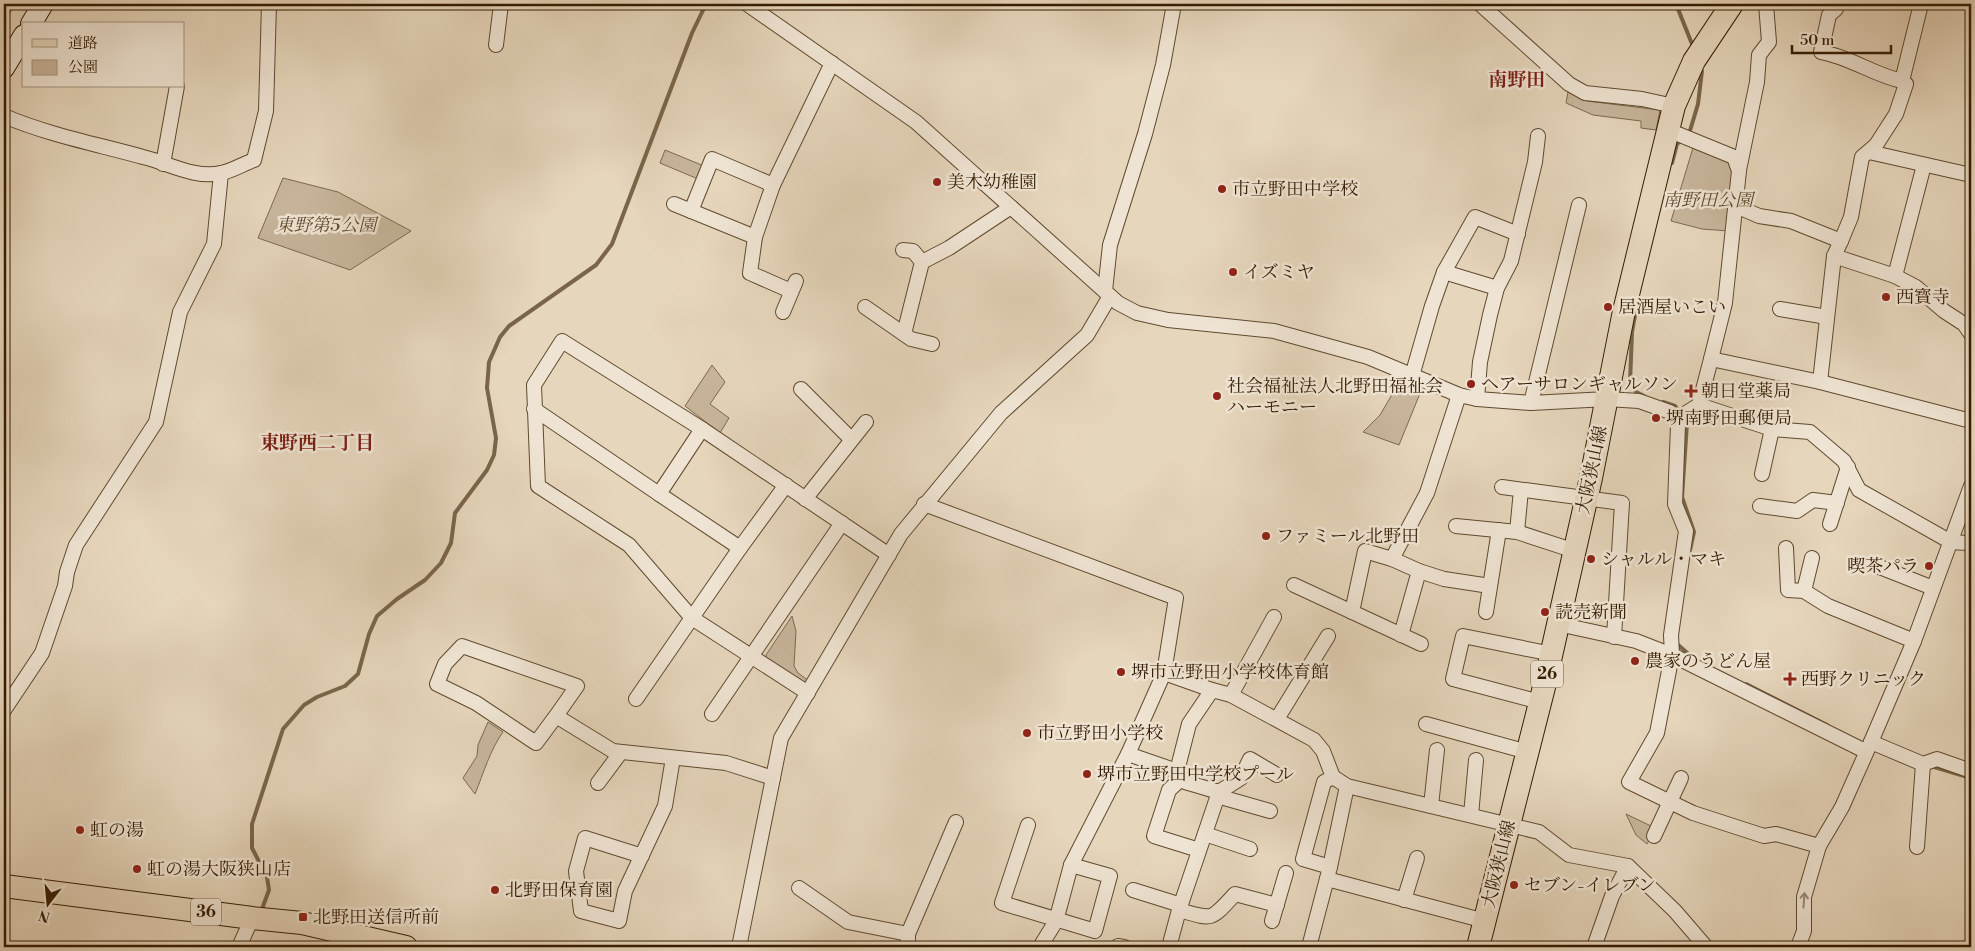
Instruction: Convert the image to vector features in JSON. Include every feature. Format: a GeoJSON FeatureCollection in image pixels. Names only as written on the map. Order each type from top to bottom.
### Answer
{"type":"FeatureCollection","features":[{"type":"Feature","properties":{"kind":"main road"},"geometry":{"type":"LineString","coordinates":[[32,22],[43,4]]}},
{"type":"Feature","properties":{"kind":"main road","name":"大阪狭山線"},"geometry":{"type":"LineString","coordinates":[[1478,947],[1552,654],[1608,399],[1626,302],[1674,106],[1694,61],[1732,4]]}},
{"type":"Feature","properties":{"kind":"main road"},"geometry":{"type":"LineString","coordinates":[[4,68],[22,38]]}},
{"type":"Feature","properties":{"kind":"main road","name":"36"},"geometry":{"type":"LineString","coordinates":[[4,886],[252,918],[302,922],[366,942],[406,947]]}},
{"type":"Feature","properties":{"kind":"street"},"geometry":{"type":"LineString","coordinates":[[4,8],[5,4]]}},
{"type":"Feature","properties":{"kind":"street"},"geometry":{"type":"LineString","coordinates":[[4,116],[58,136],[145,157],[174,168],[200,173],[221,173],[254,160],[266,111],[269,4]]}},
{"type":"Feature","properties":{"kind":"street"},"geometry":{"type":"LineString","coordinates":[[496,45],[501,4]]}},
{"type":"Feature","properties":{"kind":"street"},"geometry":{"type":"LineString","coordinates":[[747,4],[916,122],[1107,294],[1118,303],[1138,313],[1168,320],[1274,331],[1368,357],[1459,395],[1477,399],[1531,403],[1608,399],[1639,401],[1670,412],[1678,425],[1676,504],[1686,531],[1670,635],[1672,655],[1656,733],[1629,782],[1693,813],[1764,836],[1776,834],[1819,846]]}},
{"type":"Feature","properties":{"kind":"street"},"geometry":{"type":"LineString","coordinates":[[739,947],[781,738],[901,534],[1001,413],[1087,335],[1107,294],[1110,245],[1145,134],[1163,65],[1174,4]]}},
{"type":"Feature","properties":{"kind":"street"},"geometry":{"type":"LineString","coordinates":[[1480,4],[1569,84],[1585,93],[1642,99],[1674,106]]}},
{"type":"Feature","properties":{"kind":"street"},"geometry":{"type":"LineString","coordinates":[[1675,420],[1699,405],[1725,303],[1739,171],[1758,82],[1759,55],[1769,42],[1766,4]]}},
{"type":"Feature","properties":{"kind":"street"},"geometry":{"type":"LineString","coordinates":[[1820,382],[1834,256],[1851,217],[1862,158],[1876,145],[1896,114],[1906,84],[1902,81],[1885,77],[1837,55],[1821,52],[1829,16],[1836,9],[1837,4]]}},
{"type":"Feature","properties":{"kind":"street"},"geometry":{"type":"LineString","coordinates":[[1902,81],[1921,4]]}},
{"type":"Feature","properties":{"kind":"street"},"geometry":{"type":"LineString","coordinates":[[783,312],[793,286],[750,272],[755,237],[774,185],[832,63]]}},
{"type":"Feature","properties":{"kind":"street"},"geometry":{"type":"LineString","coordinates":[[163,164],[183,88]]}},
{"type":"Feature","properties":{"kind":"street"},"geometry":{"type":"LineString","coordinates":[[1668,130],[1734,157],[1739,171]]}},
{"type":"Feature","properties":{"kind":"street"},"geometry":{"type":"LineString","coordinates":[[1477,399],[1480,362],[1497,288],[1511,261],[1535,162],[1538,136]]}},
{"type":"Feature","properties":{"kind":"street"},"geometry":{"type":"LineString","coordinates":[[1869,152],[1971,176]]}},
{"type":"Feature","properties":{"kind":"street"},"geometry":{"type":"LineString","coordinates":[[691,211],[712,159],[774,185]]}},
{"type":"Feature","properties":{"kind":"street"},"geometry":{"type":"LineString","coordinates":[[1895,276],[1924,165]]}},
{"type":"Feature","properties":{"kind":"street"},"geometry":{"type":"LineString","coordinates":[[4,710],[42,652],[65,586],[67,572],[76,545],[156,422],[180,312],[214,244],[221,173]]}},
{"type":"Feature","properties":{"kind":"street"},"geometry":{"type":"LineString","coordinates":[[674,204],[755,237]]}},
{"type":"Feature","properties":{"kind":"street"},"geometry":{"type":"LineString","coordinates":[[1531,403],[1579,205]]}},
{"type":"Feature","properties":{"kind":"street"},"geometry":{"type":"LineString","coordinates":[[1736,206],[1759,216],[1798,224],[1841,241]]}},
{"type":"Feature","properties":{"kind":"street"},"geometry":{"type":"LineString","coordinates":[[904,334],[922,262],[949,248],[1011,207]]}},
{"type":"Feature","properties":{"kind":"street"},"geometry":{"type":"LineString","coordinates":[[1412,376],[1444,272],[1475,217],[1518,234]]}},
{"type":"Feature","properties":{"kind":"street"},"geometry":{"type":"LineString","coordinates":[[904,250],[913,251],[922,262]]}},
{"type":"Feature","properties":{"kind":"street"},"geometry":{"type":"LineString","coordinates":[[1834,256],[1895,276],[1916,287],[1964,324],[1971,334]]}},
{"type":"Feature","properties":{"kind":"street"},"geometry":{"type":"LineString","coordinates":[[1444,272],[1497,288]]}},
{"type":"Feature","properties":{"kind":"street"},"geometry":{"type":"LineString","coordinates":[[864,307],[911,339],[932,344]]}},
{"type":"Feature","properties":{"kind":"street"},"geometry":{"type":"LineString","coordinates":[[1780,309],[1826,317]]}},
{"type":"Feature","properties":{"kind":"street"},"geometry":{"type":"LineString","coordinates":[[808,693],[692,618],[629,545],[538,486],[534,385],[562,342],[702,429],[889,555]]}},
{"type":"Feature","properties":{"kind":"street"},"geometry":{"type":"LineString","coordinates":[[1711,359],[1820,382],[1971,421]]}},
{"type":"Feature","properties":{"kind":"street"},"geometry":{"type":"LineString","coordinates":[[801,389],[851,439]]}},
{"type":"Feature","properties":{"kind":"street"},"geometry":{"type":"LineString","coordinates":[[1392,559],[1427,493],[1459,395]]}},
{"type":"Feature","properties":{"kind":"street"},"geometry":{"type":"LineString","coordinates":[[1699,405],[1772,430],[1810,432],[1844,461],[1859,490],[1951,542],[1967,543],[1971,546]]}},
{"type":"Feature","properties":{"kind":"street"},"geometry":{"type":"LineString","coordinates":[[534,409],[740,548]]}},
{"type":"Feature","properties":{"kind":"street"},"geometry":{"type":"LineString","coordinates":[[805,499],[866,422]]}},
{"type":"Feature","properties":{"kind":"street"},"geometry":{"type":"LineString","coordinates":[[659,494],[702,429]]}},
{"type":"Feature","properties":{"kind":"street"},"geometry":{"type":"LineString","coordinates":[[1762,474],[1772,430]]}},
{"type":"Feature","properties":{"kind":"street"},"geometry":{"type":"LineString","coordinates":[[1830,524],[1848,467]]}},
{"type":"Feature","properties":{"kind":"street"},"geometry":{"type":"LineString","coordinates":[[636,699],[740,548],[786,485]]}},
{"type":"Feature","properties":{"kind":"street"},"geometry":{"type":"LineString","coordinates":[[1798,947],[1804,931],[1804,897],[1819,846],[1842,807],[1914,641],[1971,486]]}},
{"type":"Feature","properties":{"kind":"street"},"geometry":{"type":"LineString","coordinates":[[1502,488],[1622,503],[1614,637]]}},
{"type":"Feature","properties":{"kind":"street"},"geometry":{"type":"LineString","coordinates":[[1517,532],[1521,490]]}},
{"type":"Feature","properties":{"kind":"street"},"geometry":{"type":"LineString","coordinates":[[1760,506],[1797,511],[1813,500],[1837,503]]}},
{"type":"Feature","properties":{"kind":"street"},"geometry":{"type":"LineString","coordinates":[[924,504],[1176,598],[1164,674],[1128,754],[1071,865],[1056,921],[1042,940],[1040,947]]}},
{"type":"Feature","properties":{"kind":"street"},"geometry":{"type":"LineString","coordinates":[[712,714],[842,523]]}},
{"type":"Feature","properties":{"kind":"street"},"geometry":{"type":"LineString","coordinates":[[1456,526],[1517,532],[1575,551]]}},
{"type":"Feature","properties":{"kind":"street"},"geometry":{"type":"LineString","coordinates":[[1486,612],[1499,530]]}},
{"type":"Feature","properties":{"kind":"street"},"geometry":{"type":"LineString","coordinates":[[1786,548],[1788,590],[1804,592],[1828,606],[1914,641]]}},
{"type":"Feature","properties":{"kind":"street"},"geometry":{"type":"LineString","coordinates":[[1352,612],[1365,551],[1444,579],[1490,586]]}},
{"type":"Feature","properties":{"kind":"street"},"geometry":{"type":"LineString","coordinates":[[1804,592],[1812,558]]}},
{"type":"Feature","properties":{"kind":"street"},"geometry":{"type":"LineString","coordinates":[[1872,564],[1933,588]]}},
{"type":"Feature","properties":{"kind":"street"},"geometry":{"type":"LineString","coordinates":[[1401,634],[1419,571]]}},
{"type":"Feature","properties":{"kind":"street"},"geometry":{"type":"LineString","coordinates":[[1294,585],[1421,644]]}},
{"type":"Feature","properties":{"kind":"street"},"geometry":{"type":"LineString","coordinates":[[1231,695],[1274,617]]}},
{"type":"Feature","properties":{"kind":"street"},"geometry":{"type":"LineString","coordinates":[[1558,624],[1636,641],[1672,655],[1868,746],[1923,764],[1937,760],[1971,771]]}},
{"type":"Feature","properties":{"kind":"street"},"geometry":{"type":"LineString","coordinates":[[1277,719],[1328,636]]}},
{"type":"Feature","properties":{"kind":"street"},"geometry":{"type":"LineString","coordinates":[[1540,702],[1452,679],[1463,636],[1552,654]]}},
{"type":"Feature","properties":{"kind":"street"},"geometry":{"type":"LineString","coordinates":[[462,646],[577,686],[556,716],[536,743],[476,703],[436,684],[445,664],[462,646]]}},
{"type":"Feature","properties":{"kind":"street"},"geometry":{"type":"LineString","coordinates":[[1164,674],[1231,695],[1314,740],[1323,751],[1333,776],[1348,786],[1539,832],[1569,855],[1628,866],[1675,911],[1706,947]]}},
{"type":"Feature","properties":{"kind":"street"},"geometry":{"type":"LineString","coordinates":[[1199,850],[1154,836],[1169,790],[1180,775],[1189,724],[1212,690]]}},
{"type":"Feature","properties":{"kind":"street"},"geometry":{"type":"LineString","coordinates":[[556,716],[613,751],[726,763],[773,778]]}},
{"type":"Feature","properties":{"kind":"street"},"geometry":{"type":"LineString","coordinates":[[1426,724],[1528,752]]}},
{"type":"Feature","properties":{"kind":"street"},"geometry":{"type":"LineString","coordinates":[[1431,806],[1437,750]]}},
{"type":"Feature","properties":{"kind":"street"},"geometry":{"type":"LineString","coordinates":[[598,784],[621,752]]}},
{"type":"Feature","properties":{"kind":"street"},"geometry":{"type":"LineString","coordinates":[[1128,754],[1180,775],[1185,782],[1270,811]]}},
{"type":"Feature","properties":{"kind":"street"},"geometry":{"type":"LineString","coordinates":[[642,856],[585,838],[576,871],[581,911],[619,921],[626,891],[665,806],[673,758]]}},
{"type":"Feature","properties":{"kind":"street"},"geometry":{"type":"LineString","coordinates":[[1169,947],[1218,794],[1241,778],[1250,759],[1277,775]]}},
{"type":"Feature","properties":{"kind":"street"},"geometry":{"type":"LineString","coordinates":[[1471,815],[1476,760]]}},
{"type":"Feature","properties":{"kind":"street"},"geometry":{"type":"LineString","coordinates":[[1917,847],[1923,764]]}},
{"type":"Feature","properties":{"kind":"street"},"geometry":{"type":"LineString","coordinates":[[1333,776],[1324,782],[1303,859],[1328,873],[1404,900],[1485,921]]}},
{"type":"Feature","properties":{"kind":"street"},"geometry":{"type":"LineString","coordinates":[[1654,836],[1681,778]]}},
{"type":"Feature","properties":{"kind":"street"},"geometry":{"type":"LineString","coordinates":[[1310,947],[1348,786]]}},
{"type":"Feature","properties":{"kind":"street"},"geometry":{"type":"LineString","coordinates":[[798,888],[848,922],[908,940],[956,822]]}},
{"type":"Feature","properties":{"kind":"street"},"geometry":{"type":"LineString","coordinates":[[1028,825],[1002,903],[1056,921],[1095,931],[1110,876],[1071,865]]}},
{"type":"Feature","properties":{"kind":"street"},"geometry":{"type":"LineString","coordinates":[[1205,834],[1250,850]]}},
{"type":"Feature","properties":{"kind":"street"},"geometry":{"type":"LineString","coordinates":[[1404,900],[1417,858]]}},
{"type":"Feature","properties":{"kind":"street"},"geometry":{"type":"LineString","coordinates":[[1594,947],[1612,896],[1628,866]]}},
{"type":"Feature","properties":{"kind":"street"},"geometry":{"type":"LineString","coordinates":[[1272,921],[1286,872]]}},
{"type":"Feature","properties":{"kind":"street"},"geometry":{"type":"LineString","coordinates":[[1132,890],[1205,918],[1216,916],[1235,894],[1277,904]]}},
{"type":"Feature","properties":{"kind":"street"},"geometry":{"type":"LineString","coordinates":[[239,947],[252,918]]}},
{"type":"Feature","properties":{"kind":"green space"},"geometry":{"type":"Polygon","coordinates":[[[1568,92],[1587,101],[1660,110],[1656,130],[1641,128],[1641,121],[1593,115],[1566,103],[1568,92]]]}},
{"type":"Feature","properties":{"kind":"green space","name":"南野田公園"},"geometry":{"type":"Polygon","coordinates":[[[1695,141],[1734,157],[1729,231],[1702,229],[1671,221],[1695,141]]]}},
{"type":"Feature","properties":{"kind":"green space"},"geometry":{"type":"Polygon","coordinates":[[[665,150],[704,166],[698,179],[660,163],[665,150]]]}},
{"type":"Feature","properties":{"kind":"green space","name":"東野第5公園"},"geometry":{"type":"Polygon","coordinates":[[[283,178],[338,192],[411,231],[350,270],[258,238],[283,178]]]}},
{"type":"Feature","properties":{"kind":"green space"},"geometry":{"type":"Polygon","coordinates":[[[712,365],[725,382],[710,404],[729,418],[720,433],[685,406],[712,365]]]}},
{"type":"Feature","properties":{"kind":"green space"},"geometry":{"type":"Polygon","coordinates":[[[1401,379],[1419,385],[1421,391],[1399,445],[1363,432],[1380,415],[1401,379]]]}},
{"type":"Feature","properties":{"kind":"green space"},"geometry":{"type":"Polygon","coordinates":[[[792,616],[796,631],[794,666],[798,673],[809,681],[804,686],[766,661],[766,655],[792,616]]]}},
{"type":"Feature","properties":{"kind":"green space"},"geometry":{"type":"Polygon","coordinates":[[[488,722],[503,732],[491,754],[475,794],[463,778],[477,756],[478,745],[488,722]]]}},
{"type":"Feature","properties":{"kind":"green space"},"geometry":{"type":"Polygon","coordinates":[[[1626,814],[1653,827],[1647,844],[1636,835],[1626,814]]]}},
{"type":"Feature","properties":{"kind":"waterway"},"geometry":{"type":"LineString","coordinates":[[262,909],[269,890],[267,877],[252,848],[252,824],[283,729],[304,705],[317,697],[345,686],[358,674],[369,634],[377,616],[397,599],[425,580],[441,563],[451,543],[455,513],[487,470],[494,455],[496,438],[487,388],[489,362],[500,337],[509,326],[596,265],[612,244],[692,33],[706,4]]}},
{"type":"Feature","properties":{"kind":"waterway"},"geometry":{"type":"LineString","coordinates":[[1676,4],[1692,44]]}},
{"type":"Feature","properties":{"kind":"waterway"},"geometry":{"type":"LineString","coordinates":[[1689,134],[1698,104],[1702,71]]}},
{"type":"Feature","properties":{"kind":"waterway"},"geometry":{"type":"LineString","coordinates":[[1672,163],[1677,144],[1682,140]]}},
{"type":"Feature","properties":{"kind":"waterway"},"geometry":{"type":"LineString","coordinates":[[1636,310],[1632,332],[1630,383],[1636,392],[1644,396]]}},
{"type":"Feature","properties":{"kind":"waterway"},"geometry":{"type":"LineString","coordinates":[[1663,402],[1675,406],[1687,423],[1682,497],[1694,532],[1690,550]]}},
{"type":"Feature","properties":{"kind":"waterway"},"geometry":{"type":"LineString","coordinates":[[1676,643],[1693,658]]}},
{"type":"Feature","properties":{"kind":"waterway"},"geometry":{"type":"LineString","coordinates":[[1746,684],[1827,725]]}},
{"type":"Feature","properties":{"kind":"waterway"},"geometry":{"type":"LineString","coordinates":[[1931,766],[1971,778]]}},
{"type":"Feature","properties":{"kind":"place","name":"美木幼稚園"},"geometry":{"type":"Point","coordinates":[937,182]}},
{"type":"Feature","properties":{"kind":"place","name":"市立野田中学校"},"geometry":{"type":"Point","coordinates":[1222,189]}},
{"type":"Feature","properties":{"kind":"place","name":"イズミヤ"},"geometry":{"type":"Point","coordinates":[1233,272]}},
{"type":"Feature","properties":{"kind":"place","name":"西寳寺"},"geometry":{"type":"Point","coordinates":[1886,297]}},
{"type":"Feature","properties":{"kind":"place","name":"居酒屋いこい"},"geometry":{"type":"Point","coordinates":[1608,307]}},
{"type":"Feature","properties":{"kind":"place","name":"ヘアーサロンギャルソン"},"geometry":{"type":"Point","coordinates":[1471,384]}},
{"type":"Feature","properties":{"kind":"place","name":"朝日堂薬局"},"geometry":{"type":"Point","coordinates":[1691,391]}},
{"type":"Feature","properties":{"kind":"place","name":"社会福祉法人北野田福祉会 ハーモニー"},"geometry":{"type":"Point","coordinates":[1217,396]}},
{"type":"Feature","properties":{"kind":"place","name":"堺南野田郵便局"},"geometry":{"type":"Point","coordinates":[1656,418]}},
{"type":"Feature","properties":{"kind":"place","name":"ファミール北野田"},"geometry":{"type":"Point","coordinates":[1266,536]}},
{"type":"Feature","properties":{"kind":"place","name":"シャルル・マキ"},"geometry":{"type":"Point","coordinates":[1591,559]}},
{"type":"Feature","properties":{"kind":"place","name":"喫茶パラ"},"geometry":{"type":"Point","coordinates":[1929,566]}},
{"type":"Feature","properties":{"kind":"place","name":"読売新聞"},"geometry":{"type":"Point","coordinates":[1545,612]}},
{"type":"Feature","properties":{"kind":"place","name":"農家のうどん屋"},"geometry":{"type":"Point","coordinates":[1635,661]}},
{"type":"Feature","properties":{"kind":"place","name":"堺市立野田小学校体育館"},"geometry":{"type":"Point","coordinates":[1121,672]}},
{"type":"Feature","properties":{"kind":"place","name":"西野クリニック"},"geometry":{"type":"Point","coordinates":[1790,679]}},
{"type":"Feature","properties":{"kind":"place","name":"市立野田小学校"},"geometry":{"type":"Point","coordinates":[1027,733]}},
{"type":"Feature","properties":{"kind":"place","name":"堺市立野田中学校プール"},"geometry":{"type":"Point","coordinates":[1087,774]}},
{"type":"Feature","properties":{"kind":"place","name":"虹の湯"},"geometry":{"type":"Point","coordinates":[80,830]}},
{"type":"Feature","properties":{"kind":"place","name":"虹の湯大阪狭山店"},"geometry":{"type":"Point","coordinates":[137,869]}},
{"type":"Feature","properties":{"kind":"place","name":"セブン-イレブン"},"geometry":{"type":"Point","coordinates":[1514,885]}},
{"type":"Feature","properties":{"kind":"place","name":"北野田保育園"},"geometry":{"type":"Point","coordinates":[495,890]}},
{"type":"Feature","properties":{"kind":"place","name":"北野田送信所前"},"geometry":{"type":"Point","coordinates":[303,917]}},
{"type":"Feature","properties":{"kind":"district","name":"南野田"},"geometry":{"type":"Point","coordinates":[1517,80]}},
{"type":"Feature","properties":{"kind":"district","name":"東野西二丁目"},"geometry":{"type":"Point","coordinates":[317,443]}}]}
